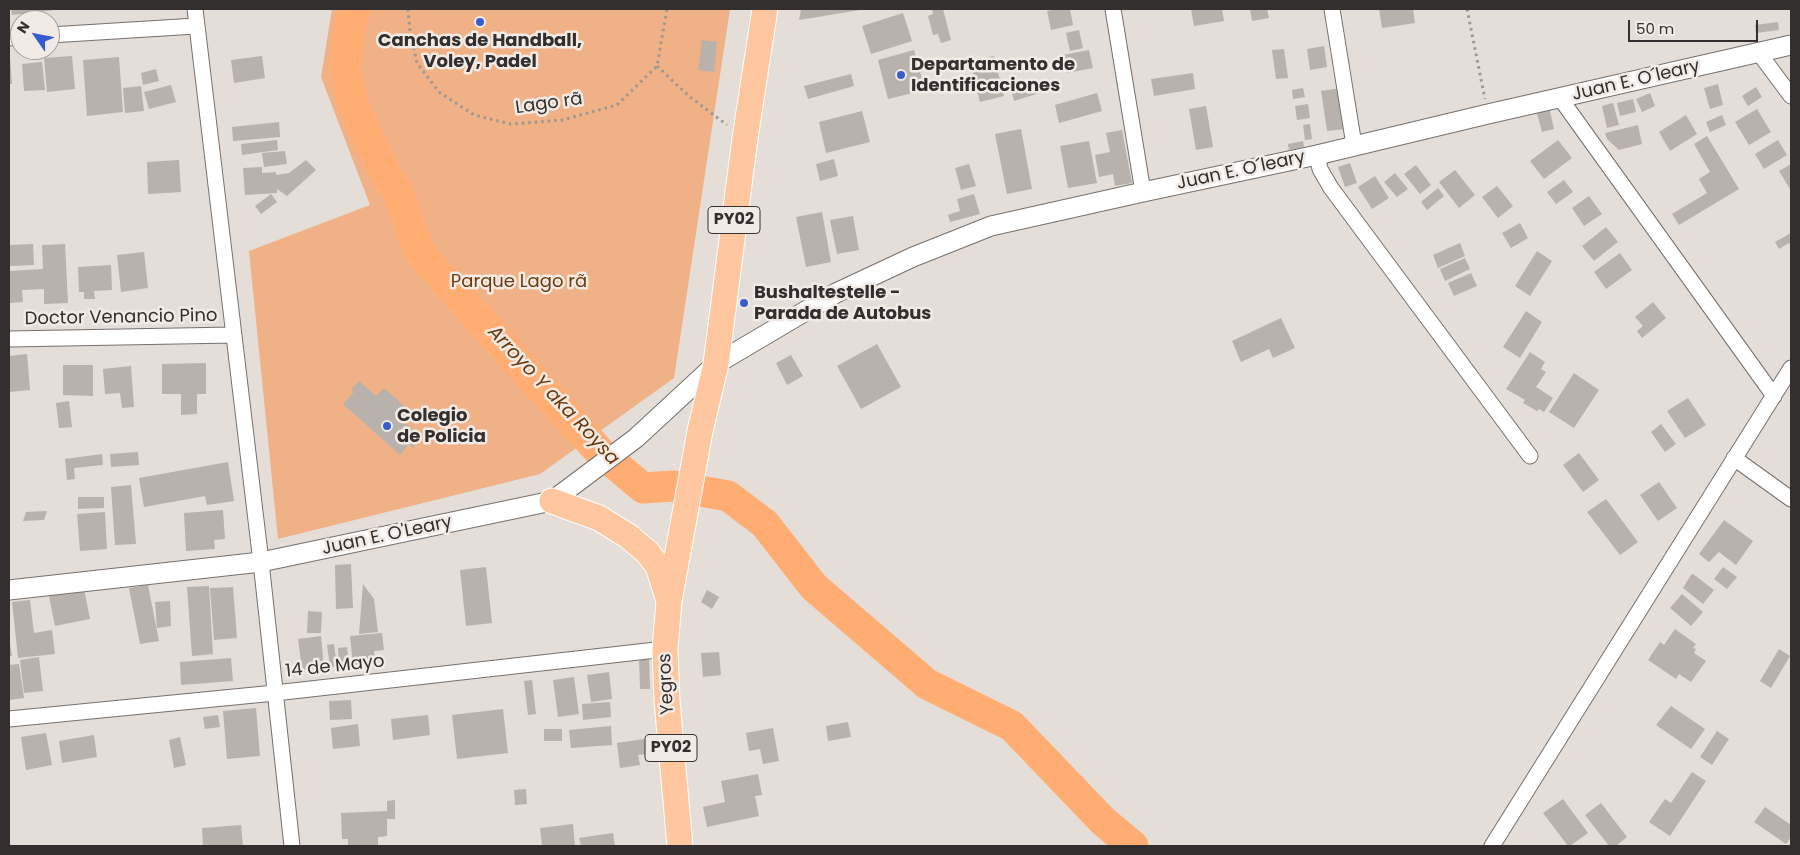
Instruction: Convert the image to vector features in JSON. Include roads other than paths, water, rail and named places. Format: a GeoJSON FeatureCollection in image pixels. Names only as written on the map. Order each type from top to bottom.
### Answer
{"type":"FeatureCollection","features":[{"type":"Feature","properties":{"kind":"main road","name":"PY02"},"geometry":{"type":"LineString","coordinates":[[716,364],[745,138],[765,9]]}},
{"type":"Feature","properties":{"kind":"main road","name":"Yegros"},"geometry":{"type":"LineString","coordinates":[[680,846],[667,701],[665,649],[669,600],[700,431],[716,364]]}},
{"type":"Feature","properties":{"kind":"main road"},"geometry":{"type":"LineString","coordinates":[[552,501],[599,518],[628,536],[647,552],[658,566],[669,600]]}},
{"type":"Feature","properties":{"kind":"street"},"geometry":{"type":"LineString","coordinates":[[195,9],[262,562],[292,846]]}},
{"type":"Feature","properties":{"kind":"street"},"geometry":{"type":"LineString","coordinates":[[1113,9],[1143,192]]}},
{"type":"Feature","properties":{"kind":"street"},"geometry":{"type":"LineString","coordinates":[[1332,9],[1354,145]]}},
{"type":"Feature","properties":{"kind":"street"},"geometry":{"type":"LineString","coordinates":[[60,34],[196,26]]}},
{"type":"Feature","properties":{"kind":"street","name":"Juan E. O´leary"},"geometry":{"type":"LineString","coordinates":[[716,364],[836,293],[922,254],[991,226],[1317,155],[1791,45]]}},
{"type":"Feature","properties":{"kind":"street"},"geometry":{"type":"LineString","coordinates":[[1759,53],[1791,96]]}},
{"type":"Feature","properties":{"kind":"street"},"geometry":{"type":"LineString","coordinates":[[1560,98],[1774,396]]}},
{"type":"Feature","properties":{"kind":"street"},"geometry":{"type":"LineString","coordinates":[[1317,155],[1320,169],[1331,188],[1530,456]]}},
{"type":"Feature","properties":{"kind":"street","name":"Doctor Venancio Pino"},"geometry":{"type":"LineString","coordinates":[[9,339],[234,335]]}},
{"type":"Feature","properties":{"kind":"street","name":"Juan E. O'Leary"},"geometry":{"type":"LineString","coordinates":[[9,590],[262,562],[552,501],[636,438],[716,364]]}},
{"type":"Feature","properties":{"kind":"street"},"geometry":{"type":"LineString","coordinates":[[1492,846],[1791,368]]}},
{"type":"Feature","properties":{"kind":"street"},"geometry":{"type":"LineString","coordinates":[[1734,458],[1791,499]]}},
{"type":"Feature","properties":{"kind":"street","name":"14 de Mayo"},"geometry":{"type":"LineString","coordinates":[[9,719],[275,693],[665,649]]}},
{"type":"Feature","properties":{"kind":"waterway","name":"Arroyo Y aka Roysa"},"geometry":{"type":"LineString","coordinates":[[355,9],[350,25],[345,70],[355,109],[378,159],[400,198],[419,251],[599,451],[643,488],[673,486],[728,496],[765,524],[814,587],[927,684],[1012,726],[1103,821],[1133,846]]}},
{"type":"Feature","properties":{"kind":"place","name":"Canchas de Handball, Voley, Padel"},"geometry":{"type":"Point","coordinates":[480,22]}},
{"type":"Feature","properties":{"kind":"place","name":"Departamento de Identificaciones"},"geometry":{"type":"Point","coordinates":[901,75]}},
{"type":"Feature","properties":{"kind":"place","name":"Bushaltestelle - Parada de Autobus"},"geometry":{"type":"Point","coordinates":[744,303]}},
{"type":"Feature","properties":{"kind":"place","name":"Colegio de Policia"},"geometry":{"type":"Point","coordinates":[387,426]}},
{"type":"Feature","properties":{"kind":"park label","name":"Parque Lago rã"},"geometry":{"type":"Point","coordinates":[519,282]}}]}
